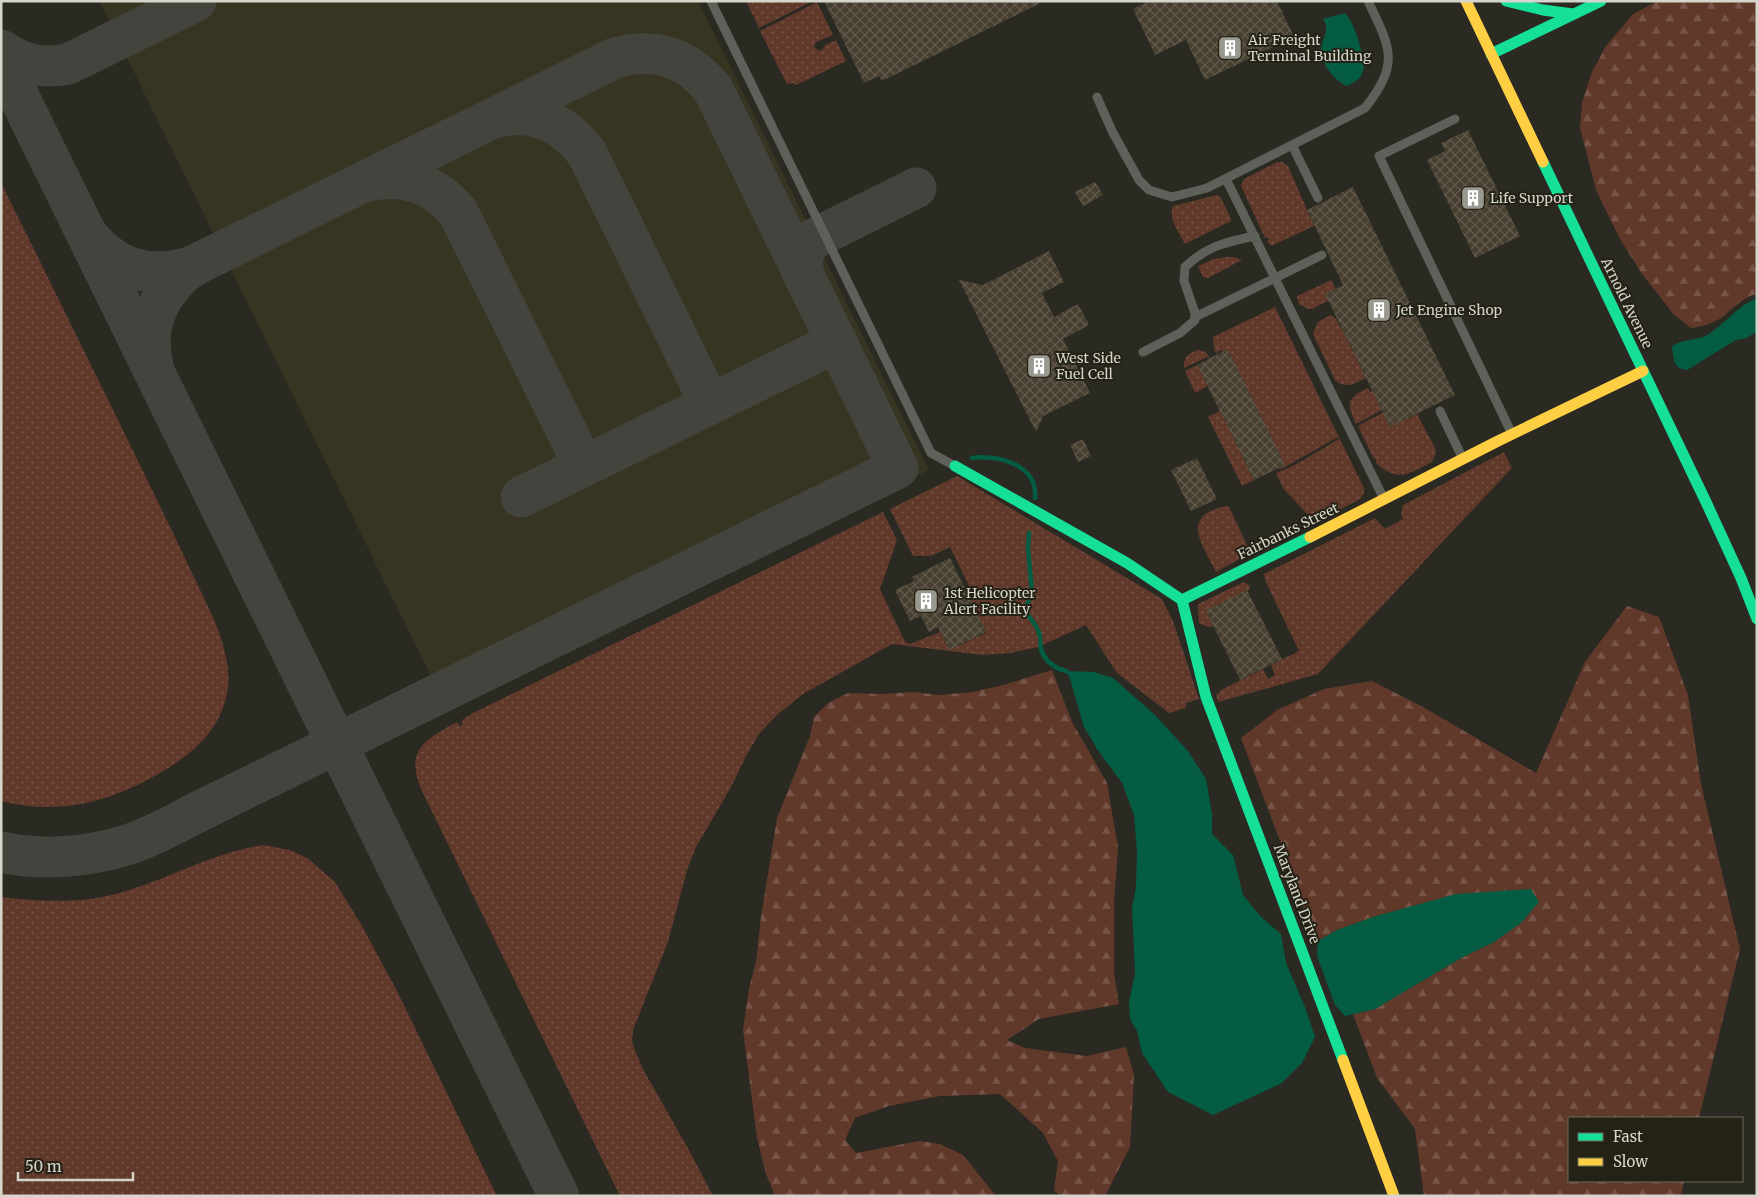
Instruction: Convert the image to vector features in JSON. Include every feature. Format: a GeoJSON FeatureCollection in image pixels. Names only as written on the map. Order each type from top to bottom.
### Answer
{"type":"FeatureCollection","features":[{"type":"Feature","properties":{"kind":"street","name":"Arnold Avenue"},"geometry":{"type":"LineString","coordinates":[[1466,1],[1706,502],[1741,578],[1757,620]]}},
{"type":"Feature","properties":{"kind":"street"},"geometry":{"type":"LineString","coordinates":[[1506,1],[1543,10],[1574,14]]}},
{"type":"Feature","properties":{"kind":"street"},"geometry":{"type":"LineString","coordinates":[[1491,54],[1601,1]]}},
{"type":"Feature","properties":{"kind":"street","name":"Fairbanks Street"},"geometry":{"type":"LineString","coordinates":[[1182,600],[1643,371]]}},
{"type":"Feature","properties":{"kind":"street"},"geometry":{"type":"LineString","coordinates":[[955,466],[1127,563],[1182,600]]}},
{"type":"Feature","properties":{"kind":"street","name":"Maryland Drive"},"geometry":{"type":"LineString","coordinates":[[1182,600],[1206,697],[1394,1196]]}},
{"type":"Feature","properties":{"kind":"lane"},"geometry":{"type":"LineString","coordinates":[[711,1],[931,453],[955,466]]}},
{"type":"Feature","properties":{"kind":"lane"},"geometry":{"type":"LineString","coordinates":[[1097,97],[1112,131],[1138,180],[1149,190],[1172,197],[1206,188],[1365,108],[1379,90],[1389,67],[1389,55],[1382,30],[1368,1]]}},
{"type":"Feature","properties":{"kind":"lane"},"geometry":{"type":"LineString","coordinates":[[1455,120],[1379,156],[1513,434]]}},
{"type":"Feature","properties":{"kind":"lane"},"geometry":{"type":"LineString","coordinates":[[1292,145],[1318,198]]}},
{"type":"Feature","properties":{"kind":"lane"},"geometry":{"type":"LineString","coordinates":[[1226,178],[1385,500]]}},
{"type":"Feature","properties":{"kind":"lane"},"geometry":{"type":"LineString","coordinates":[[1195,318],[1193,306],[1184,281],[1185,267],[1198,254],[1206,250],[1227,242],[1255,236]]}},
{"type":"Feature","properties":{"kind":"lane"},"geometry":{"type":"LineString","coordinates":[[1143,352],[1180,333],[1195,318],[1322,255]]}},
{"type":"Feature","properties":{"kind":"lane"},"geometry":{"type":"LineString","coordinates":[[1440,411],[1463,459]]}},
{"type":"Feature","properties":{"kind":"shaded area"},"geometry":{"type":"Polygon","coordinates":[[[99,1],[698,1],[929,470],[446,707],[99,1]]]}},
{"type":"Feature","properties":{"kind":"shaded area"},"geometry":{"type":"Polygon","coordinates":[[[1345,13],[1357,35],[1364,61],[1361,76],[1346,86],[1325,65],[1321,54],[1326,31],[1323,19],[1345,13]]]}},
{"type":"Feature","properties":{"kind":"shaded area"},"geometry":{"type":"Polygon","coordinates":[[[1757,298],[1757,331],[1747,338],[1736,340],[1687,370],[1677,365],[1672,347],[1681,342],[1709,334],[1743,305],[1757,298]]]}},
{"type":"Feature","properties":{"kind":"shaded area"},"geometry":{"type":"Polygon","coordinates":[[[1066,671],[1094,672],[1113,678],[1155,715],[1188,751],[1206,779],[1212,814],[1212,834],[1233,855],[1243,895],[1261,917],[1281,934],[1286,963],[1305,1007],[1315,1037],[1302,1063],[1282,1083],[1213,1115],[1168,1092],[1142,1053],[1137,1031],[1130,1019],[1129,1002],[1135,973],[1132,908],[1136,887],[1137,851],[1134,815],[1122,783],[1097,749],[1084,727],[1066,671]]]}},
{"type":"Feature","properties":{"kind":"shaded area"},"geometry":{"type":"Polygon","coordinates":[[[1531,889],[1539,902],[1521,923],[1494,942],[1461,958],[1375,1009],[1345,1016],[1335,1005],[1317,956],[1318,941],[1337,930],[1376,916],[1456,894],[1531,889]]]}},
{"type":"Feature","properties":{"kind":"green space"},"geometry":{"type":"Polygon","coordinates":[[[746,1],[813,1],[759,28],[746,1]]]}},
{"type":"Feature","properties":{"kind":"green space"},"geometry":{"type":"Polygon","coordinates":[[[1658,1],[1757,1],[1757,294],[1742,301],[1718,320],[1691,328],[1674,315],[1642,274],[1620,239],[1596,190],[1580,128],[1582,103],[1591,74],[1606,46],[1633,14],[1658,1]]]}},
{"type":"Feature","properties":{"kind":"green space"},"geometry":{"type":"Polygon","coordinates":[[[817,2],[833,35],[816,42],[814,46],[820,51],[825,45],[836,40],[846,61],[796,85],[793,83],[787,84],[760,31],[817,2]]]}},
{"type":"Feature","properties":{"kind":"green space"},"geometry":{"type":"Polygon","coordinates":[[[1277,162],[1282,162],[1288,166],[1314,226],[1271,246],[1267,241],[1269,239],[1265,238],[1241,186],[1244,179],[1277,162]]]}},
{"type":"Feature","properties":{"kind":"green space"},"geometry":{"type":"Polygon","coordinates":[[[1,183],[204,598],[222,642],[228,672],[225,702],[219,717],[202,742],[178,762],[151,778],[115,795],[59,807],[20,805],[1,801],[1,183]]]}},
{"type":"Feature","properties":{"kind":"green space"},"geometry":{"type":"Polygon","coordinates":[[[1217,195],[1221,198],[1231,221],[1185,244],[1173,221],[1173,206],[1217,195]]]}},
{"type":"Feature","properties":{"kind":"green space"},"geometry":{"type":"Polygon","coordinates":[[[1227,257],[1242,260],[1208,278],[1203,277],[1198,266],[1214,259],[1227,257]]]}},
{"type":"Feature","properties":{"kind":"green space"},"geometry":{"type":"Polygon","coordinates":[[[1331,280],[1339,295],[1312,309],[1299,304],[1297,296],[1331,280]]]}},
{"type":"Feature","properties":{"kind":"green space"},"geometry":{"type":"Polygon","coordinates":[[[1275,307],[1364,488],[1364,493],[1360,499],[1319,517],[1308,515],[1283,488],[1276,473],[1293,466],[1339,439],[1338,437],[1279,469],[1222,350],[1217,352],[1217,355],[1214,349],[1213,337],[1275,307]]]}},
{"type":"Feature","properties":{"kind":"green space"},"geometry":{"type":"Polygon","coordinates":[[[1331,315],[1341,327],[1366,378],[1346,385],[1335,380],[1313,334],[1318,322],[1331,315]]]}},
{"type":"Feature","properties":{"kind":"green space"},"geometry":{"type":"Polygon","coordinates":[[[1198,350],[1206,352],[1210,359],[1207,357],[1184,368],[1184,361],[1187,356],[1198,350]]]}},
{"type":"Feature","properties":{"kind":"green space"},"geometry":{"type":"Polygon","coordinates":[[[1197,365],[1208,386],[1195,393],[1185,371],[1197,365]]]}},
{"type":"Feature","properties":{"kind":"green space"},"geometry":{"type":"Polygon","coordinates":[[[1368,388],[1370,392],[1373,391],[1382,410],[1356,424],[1350,402],[1352,398],[1368,388]]]}},
{"type":"Feature","properties":{"kind":"green space"},"geometry":{"type":"Polygon","coordinates":[[[1220,411],[1254,480],[1242,486],[1208,417],[1220,411]]]}},
{"type":"Feature","properties":{"kind":"green space"},"geometry":{"type":"Polygon","coordinates":[[[1382,413],[1409,418],[1417,414],[1435,448],[1436,452],[1432,462],[1410,473],[1397,475],[1376,463],[1376,459],[1374,459],[1358,426],[1382,413]]]}},
{"type":"Feature","properties":{"kind":"green space"},"geometry":{"type":"Polygon","coordinates":[[[1504,452],[1512,468],[1318,674],[1218,702],[1216,694],[1220,693],[1219,691],[1263,669],[1268,679],[1275,675],[1271,665],[1299,651],[1265,580],[1264,574],[1375,518],[1385,529],[1403,519],[1401,514],[1403,505],[1504,452]]]}},
{"type":"Feature","properties":{"kind":"green space"},"geometry":{"type":"Polygon","coordinates":[[[957,476],[1162,599],[1173,621],[1199,699],[1186,703],[1186,708],[1169,713],[1117,673],[1086,625],[1038,647],[1010,653],[982,655],[892,644],[803,694],[777,715],[759,734],[696,847],[687,870],[668,942],[633,1030],[632,1041],[644,1071],[713,1196],[620,1196],[421,789],[415,764],[417,755],[421,747],[436,734],[457,722],[459,726],[463,724],[462,720],[473,713],[883,512],[897,540],[880,589],[905,642],[910,644],[940,632],[949,650],[986,633],[970,598],[974,596],[950,547],[931,556],[913,556],[890,509],[957,476]]]}},
{"type":"Feature","properties":{"kind":"green space"},"geometry":{"type":"Polygon","coordinates":[[[1226,506],[1229,507],[1249,549],[1243,557],[1216,572],[1201,541],[1198,524],[1203,517],[1212,511],[1226,506]]]}},
{"type":"Feature","properties":{"kind":"green space"},"geometry":{"type":"Polygon","coordinates":[[[1244,582],[1250,586],[1249,590],[1206,611],[1213,626],[1208,627],[1199,623],[1198,604],[1244,582]]]}},
{"type":"Feature","properties":{"kind":"green space"},"geometry":{"type":"Polygon","coordinates":[[[1627,606],[1659,617],[1688,695],[1701,784],[1740,949],[1699,1117],[1568,1117],[1568,1182],[1684,1182],[1681,1196],[1424,1196],[1415,1129],[1377,1078],[1353,1014],[1375,1009],[1461,958],[1494,942],[1414,907],[1376,916],[1337,930],[1318,941],[1307,920],[1285,854],[1241,738],[1277,710],[1324,689],[1372,681],[1423,707],[1536,773],[1585,662],[1627,606]]]}},
{"type":"Feature","properties":{"kind":"green space"},"geometry":{"type":"Polygon","coordinates":[[[1052,670],[1072,722],[1107,783],[1118,847],[1114,902],[1114,973],[1119,1004],[1039,1019],[1007,1040],[1025,1048],[1087,1056],[1126,1047],[1134,1075],[1130,1147],[1105,1196],[1061,1196],[1054,1191],[1058,1161],[1043,1133],[1000,1094],[940,1096],[889,1106],[855,1118],[845,1140],[856,1153],[919,1141],[940,1144],[963,1155],[996,1196],[775,1196],[766,1174],[757,1138],[743,1030],[749,988],[756,962],[761,917],[777,818],[810,736],[814,717],[828,703],[848,693],[883,694],[914,692],[939,695],[972,692],[1052,670]]]}},
{"type":"Feature","properties":{"kind":"green space"},"geometry":{"type":"Polygon","coordinates":[[[263,845],[290,850],[307,858],[335,882],[362,926],[397,991],[497,1196],[1,1196],[1,897],[64,901],[96,898],[126,891],[228,853],[263,845]]]}},
{"type":"Feature","properties":{"kind":"building"},"geometry":{"type":"Polygon","coordinates":[[[824,1],[1045,1],[882,81],[879,76],[864,83],[824,1]]]}},
{"type":"Feature","properties":{"kind":"building","name":"Air Freight Terminal Building"},"geometry":{"type":"Polygon","coordinates":[[[1149,1],[1277,1],[1294,37],[1205,80],[1186,40],[1155,55],[1133,9],[1149,1]]]}},
{"type":"Feature","properties":{"kind":"building","name":"Life Support"},"geometry":{"type":"Polygon","coordinates":[[[1468,130],[1520,236],[1475,258],[1427,160],[1445,151],[1441,143],[1468,130]]]}},
{"type":"Feature","properties":{"kind":"building"},"geometry":{"type":"Polygon","coordinates":[[[1095,182],[1103,195],[1083,206],[1075,192],[1095,182]]]}},
{"type":"Feature","properties":{"kind":"building","name":"Jet Engine Shop"},"geometry":{"type":"Polygon","coordinates":[[[1353,187],[1455,395],[1390,427],[1325,294],[1343,285],[1307,210],[1353,187]]]}},
{"type":"Feature","properties":{"kind":"building","name":"West Side Fuel Cell"},"geometry":{"type":"Polygon","coordinates":[[[1049,251],[1064,282],[1042,293],[1054,317],[1078,304],[1089,325],[1063,339],[1090,393],[1043,416],[1036,432],[959,280],[983,285],[1049,251]]]}},
{"type":"Feature","properties":{"kind":"building"},"geometry":{"type":"Polygon","coordinates":[[[1228,349],[1285,465],[1254,480],[1197,365],[1228,349]]]}},
{"type":"Feature","properties":{"kind":"building"},"geometry":{"type":"Polygon","coordinates":[[[1083,439],[1091,456],[1078,462],[1070,445],[1083,439]]]}},
{"type":"Feature","properties":{"kind":"building"},"geometry":{"type":"Polygon","coordinates":[[[1197,458],[1217,499],[1191,511],[1171,470],[1197,458]]]}},
{"type":"Feature","properties":{"kind":"building","name":"1st Helicopter Alert Facility"},"geometry":{"type":"Polygon","coordinates":[[[950,558],[986,632],[949,650],[938,627],[929,632],[921,616],[910,621],[895,590],[914,581],[912,577],[950,558]]]}},
{"type":"Feature","properties":{"kind":"building"},"geometry":{"type":"Polygon","coordinates":[[[1247,590],[1282,659],[1240,680],[1206,611],[1247,590]]]}},
{"type":"Feature","properties":{"kind":"waterway"},"geometry":{"type":"LineString","coordinates":[[972,458],[993,458],[1014,464],[1030,477],[1034,486],[1035,498]]}},
{"type":"Feature","properties":{"kind":"waterway"},"geometry":{"type":"LineString","coordinates":[[1029,533],[1028,547],[1032,594],[1024,610],[1038,630],[1041,649],[1045,658],[1054,666],[1066,671]]}},
{"type":"Feature","properties":{"kind":"taxiway"},"geometry":{"type":"LineString","coordinates":[[1,50],[17,59],[41,66],[68,64],[196,1]]}},
{"type":"Feature","properties":{"kind":"taxiway"},"geometry":{"type":"LineString","coordinates":[[1,852],[49,857],[81,855],[112,849],[145,838],[898,468],[713,89],[692,69],[669,57],[643,54],[615,58],[193,266],[162,272],[134,268],[108,255],[86,233]]}},
{"type":"Feature","properties":{"kind":"taxiway"},"geometry":{"type":"LineString","coordinates":[[1,60],[559,1196]]}},
{"type":"Feature","properties":{"kind":"taxiway"},"geometry":{"type":"LineString","coordinates":[[495,118],[522,115],[547,120],[569,134],[587,153],[710,404]]}},
{"type":"Feature","properties":{"kind":"taxiway"},"geometry":{"type":"LineString","coordinates":[[368,181],[394,179],[418,183],[439,194],[458,212],[584,466]]}},
{"type":"Feature","properties":{"kind":"taxiway"},"geometry":{"type":"LineString","coordinates":[[804,276],[803,256],[813,239],[916,188]]}},
{"type":"Feature","properties":{"kind":"taxiway"},"geometry":{"type":"LineString","coordinates":[[153,365],[150,336],[157,309],[171,286],[193,266]]}},
{"type":"Feature","properties":{"kind":"taxiway"},"geometry":{"type":"LineString","coordinates":[[521,497],[837,342]]}},
{"type":"Feature","properties":{"kind":"traffic: fast"},"geometry":{"type":"LineString","coordinates":[[1506,1],[1543,10],[1573,14]]}},
{"type":"Feature","properties":{"kind":"traffic: fast"},"geometry":{"type":"LineString","coordinates":[[1491,54],[1601,1]]}},
{"type":"Feature","properties":{"kind":"traffic: fast"},"geometry":{"type":"LineString","coordinates":[[1543,162],[1706,502],[1741,578],[1757,619]]}},
{"type":"Feature","properties":{"kind":"traffic: fast"},"geometry":{"type":"LineString","coordinates":[[955,466],[1127,563],[1182,600],[1310,537]]}},
{"type":"Feature","properties":{"kind":"traffic: fast"},"geometry":{"type":"LineString","coordinates":[[1182,600],[1206,697],[1343,1060]]}},
{"type":"Feature","properties":{"kind":"traffic: slow"},"geometry":{"type":"LineString","coordinates":[[1466,1],[1543,162]]}},
{"type":"Feature","properties":{"kind":"traffic: slow"},"geometry":{"type":"LineString","coordinates":[[1310,537],[1496,442],[1643,371]]}},
{"type":"Feature","properties":{"kind":"traffic: slow"},"geometry":{"type":"LineString","coordinates":[[1343,1060],[1394,1196]]}},
{"type":"Feature","properties":{"kind":"place","name":"Air Freight Terminal Building"},"geometry":{"type":"Point","coordinates":[1230,48]}},
{"type":"Feature","properties":{"kind":"place","name":"Life Support"},"geometry":{"type":"Point","coordinates":[1473,198]}},
{"type":"Feature","properties":{"kind":"place","name":"Jet Engine Shop"},"geometry":{"type":"Point","coordinates":[1379,310]}},
{"type":"Feature","properties":{"kind":"place","name":"West Side Fuel Cell"},"geometry":{"type":"Point","coordinates":[1039,366]}},
{"type":"Feature","properties":{"kind":"place","name":"1st Helicopter Alert Facility"},"geometry":{"type":"Point","coordinates":[926,601]}}]}
